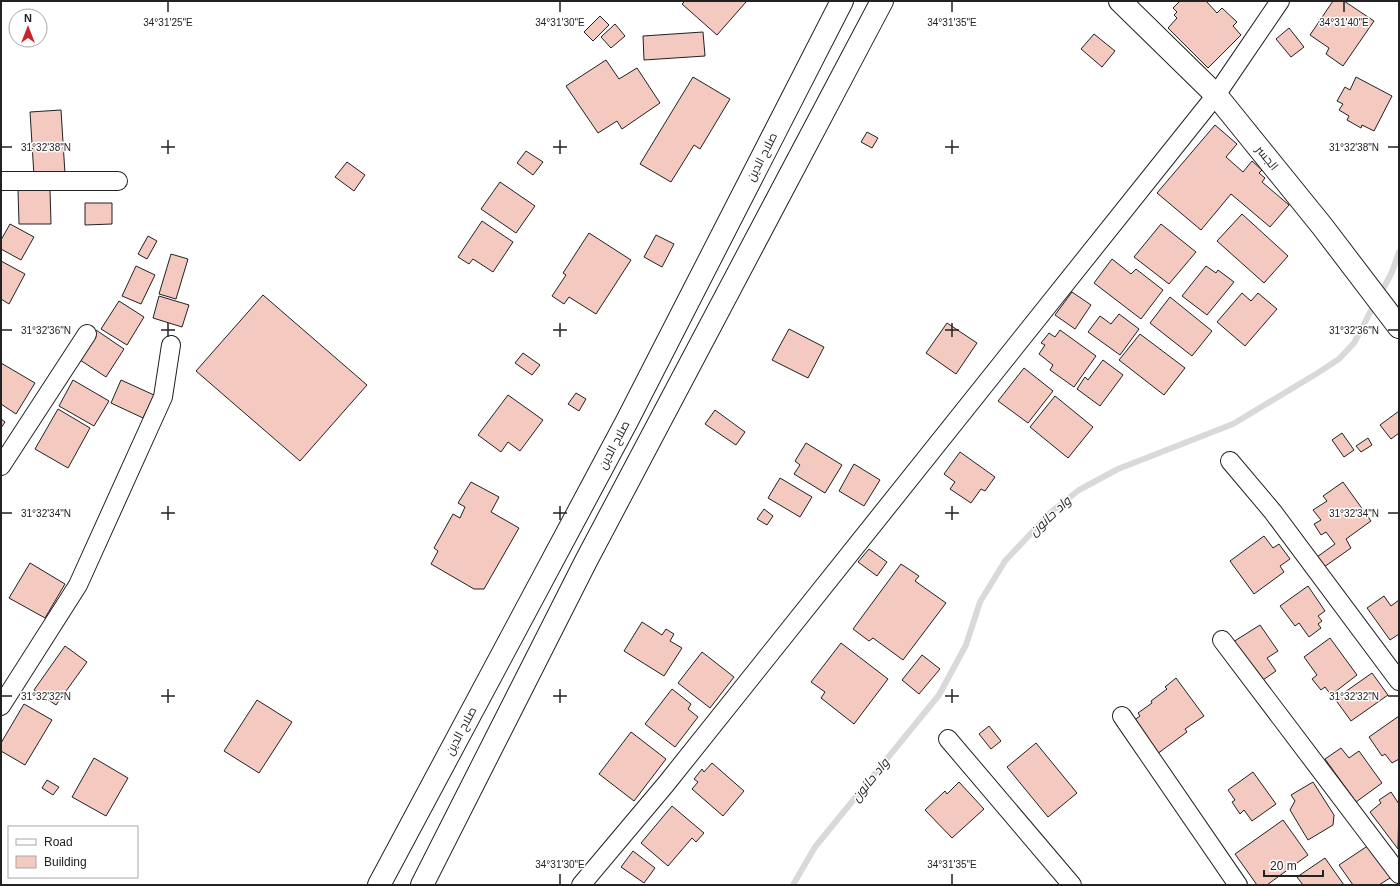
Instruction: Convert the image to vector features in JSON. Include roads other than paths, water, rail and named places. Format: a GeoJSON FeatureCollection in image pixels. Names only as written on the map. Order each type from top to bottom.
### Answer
{"type":"FeatureCollection","features":[{"type":"Feature","properties":{"kind":"main road","name":"صلاح الدين"},"geometry":{"type":"LineString","coordinates":[[379,885],[631,414],[842,1]]}},
{"type":"Feature","properties":{"kind":"main road"},"geometry":{"type":"LineString","coordinates":[[422,885],[586,561],[882,1]]}},
{"type":"Feature","properties":{"kind":"main road","name":"الجسر"},"geometry":{"type":"LineString","coordinates":[[1120,1],[1216,95],[1359,274],[1399,327]]}},
{"type":"Feature","properties":{"kind":"street"},"geometry":{"type":"LineString","coordinates":[[580,885],[666,784],[1216,95],[1280,1]]}},
{"type":"Feature","properties":{"kind":"street"},"geometry":{"type":"LineString","coordinates":[[1,181],[118,181]]}},
{"type":"Feature","properties":{"kind":"street"},"geometry":{"type":"LineString","coordinates":[[1,466],[87,334]]}},
{"type":"Feature","properties":{"kind":"street"},"geometry":{"type":"LineString","coordinates":[[1,706],[78,585],[163,397],[171,345]]}},
{"type":"Feature","properties":{"kind":"street"},"geometry":{"type":"LineString","coordinates":[[1230,461],[1272,512],[1399,681]]}},
{"type":"Feature","properties":{"kind":"street"},"geometry":{"type":"LineString","coordinates":[[1222,640],[1399,874]]}},
{"type":"Feature","properties":{"kind":"street"},"geometry":{"type":"LineString","coordinates":[[1122,716],[1238,885]]}},
{"type":"Feature","properties":{"kind":"street"},"geometry":{"type":"LineString","coordinates":[[948,739],[1072,885]]}},
{"type":"Feature","properties":{"kind":"waterway","name":"واد حانون"},"geometry":{"type":"LineString","coordinates":[[1380,295],[1392,272],[1399,252]]}},
{"type":"Feature","properties":{"kind":"waterway","name":"واد حانون"},"geometry":{"type":"LineString","coordinates":[[793,885],[815,847],[939,695],[966,645],[980,602],[1005,561],[1051,512],[1079,490],[1118,469],[1233,424],[1316,374],[1339,359],[1354,343],[1375,303]]}}]}
